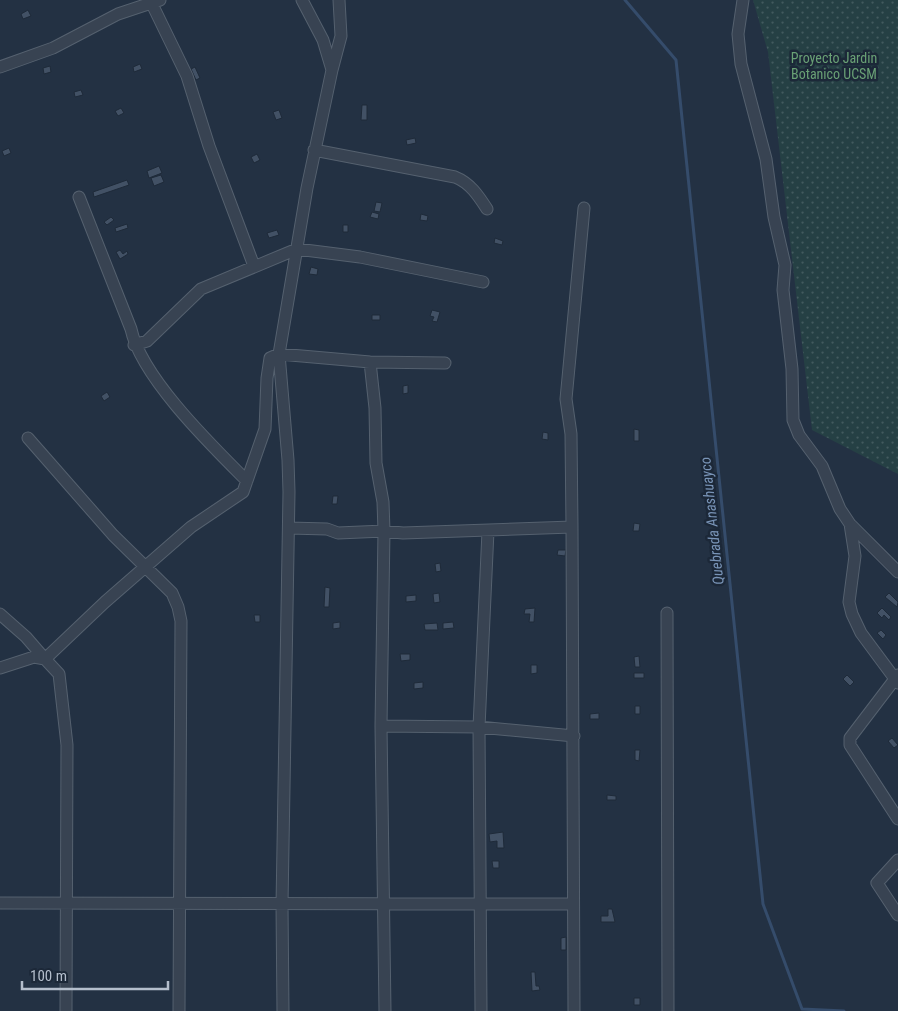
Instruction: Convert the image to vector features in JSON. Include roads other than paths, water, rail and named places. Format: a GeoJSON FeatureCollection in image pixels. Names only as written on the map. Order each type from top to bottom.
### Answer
{"type":"FeatureCollection","features":[{"type":"Feature","properties":{"kind":"street"},"geometry":{"type":"LineString","coordinates":[[302,0],[323,40],[332,70]]}},
{"type":"Feature","properties":{"kind":"street"},"geometry":{"type":"LineString","coordinates":[[283,1011],[282,905],[288,460],[279,354],[314,150],[341,36],[339,0]]}},
{"type":"Feature","properties":{"kind":"street"},"geometry":{"type":"LineString","coordinates":[[743,0],[738,34],[741,64],[766,159],[774,217],[785,265],[783,290],[792,369],[793,420],[799,435],[822,466],[840,509],[850,524],[898,572]]}},
{"type":"Feature","properties":{"kind":"street"},"geometry":{"type":"LineString","coordinates":[[0,67],[52,48],[118,14],[156,2],[187,76],[209,146],[254,266]]}},
{"type":"Feature","properties":{"kind":"street"},"geometry":{"type":"LineString","coordinates":[[314,150],[464,180],[487,208]]}},
{"type":"Feature","properties":{"kind":"street"},"geometry":{"type":"LineString","coordinates":[[79,198],[131,329],[134,344],[173,401],[247,481]]}},
{"type":"Feature","properties":{"kind":"street"},"geometry":{"type":"LineString","coordinates":[[574,1011],[572,527],[570,434],[566,399],[584,208]]}},
{"type":"Feature","properties":{"kind":"street"},"geometry":{"type":"LineString","coordinates":[[134,344],[147,341],[202,289],[298,249],[360,257],[483,282]]}},
{"type":"Feature","properties":{"kind":"street"},"geometry":{"type":"LineString","coordinates":[[0,668],[19,660],[34,657],[45,658],[105,602],[191,527],[243,492],[264,429],[270,358],[279,354],[370,362],[445,363]]}},
{"type":"Feature","properties":{"kind":"street"},"geometry":{"type":"LineString","coordinates":[[370,362],[375,408],[376,463],[383,502],[384,531],[381,726],[385,904],[385,1011]]}},
{"type":"Feature","properties":{"kind":"street"},"geometry":{"type":"LineString","coordinates":[[28,438],[145,569],[172,593],[178,607],[180,621],[179,1011]]}},
{"type":"Feature","properties":{"kind":"street"},"geometry":{"type":"LineString","coordinates":[[850,524],[855,556],[849,602],[852,614],[861,633],[897,679],[850,738],[850,745],[898,818]]}},
{"type":"Feature","properties":{"kind":"street"},"geometry":{"type":"LineString","coordinates":[[288,528],[327,528],[338,533],[384,531],[403,533],[572,527]]}},
{"type":"Feature","properties":{"kind":"street"},"geometry":{"type":"LineString","coordinates":[[481,1011],[482,904],[479,727],[488,531]]}},
{"type":"Feature","properties":{"kind":"street"},"geometry":{"type":"LineString","coordinates":[[667,612],[668,1011]]}},
{"type":"Feature","properties":{"kind":"street"},"geometry":{"type":"LineString","coordinates":[[0,614],[26,637],[59,674],[66,745],[66,1011]]}},
{"type":"Feature","properties":{"kind":"street"},"geometry":{"type":"LineString","coordinates":[[381,726],[479,727],[574,736]]}},
{"type":"Feature","properties":{"kind":"street"},"geometry":{"type":"LineString","coordinates":[[898,860],[877,883],[898,916]]}},
{"type":"Feature","properties":{"kind":"street"},"geometry":{"type":"LineString","coordinates":[[0,903],[178,902],[282,905],[574,904]]}},
{"type":"Feature","properties":{"kind":"waterway","name":"Quebrada Anashuayco"},"geometry":{"type":"LineString","coordinates":[[625,0],[676,60],[763,904],[802,1009],[844,1011]]}},
{"type":"Feature","properties":{"kind":"park label","name":"Proyecto Jardin Botanico UCSM"},"geometry":{"type":"Point","coordinates":[834,66]}}]}
